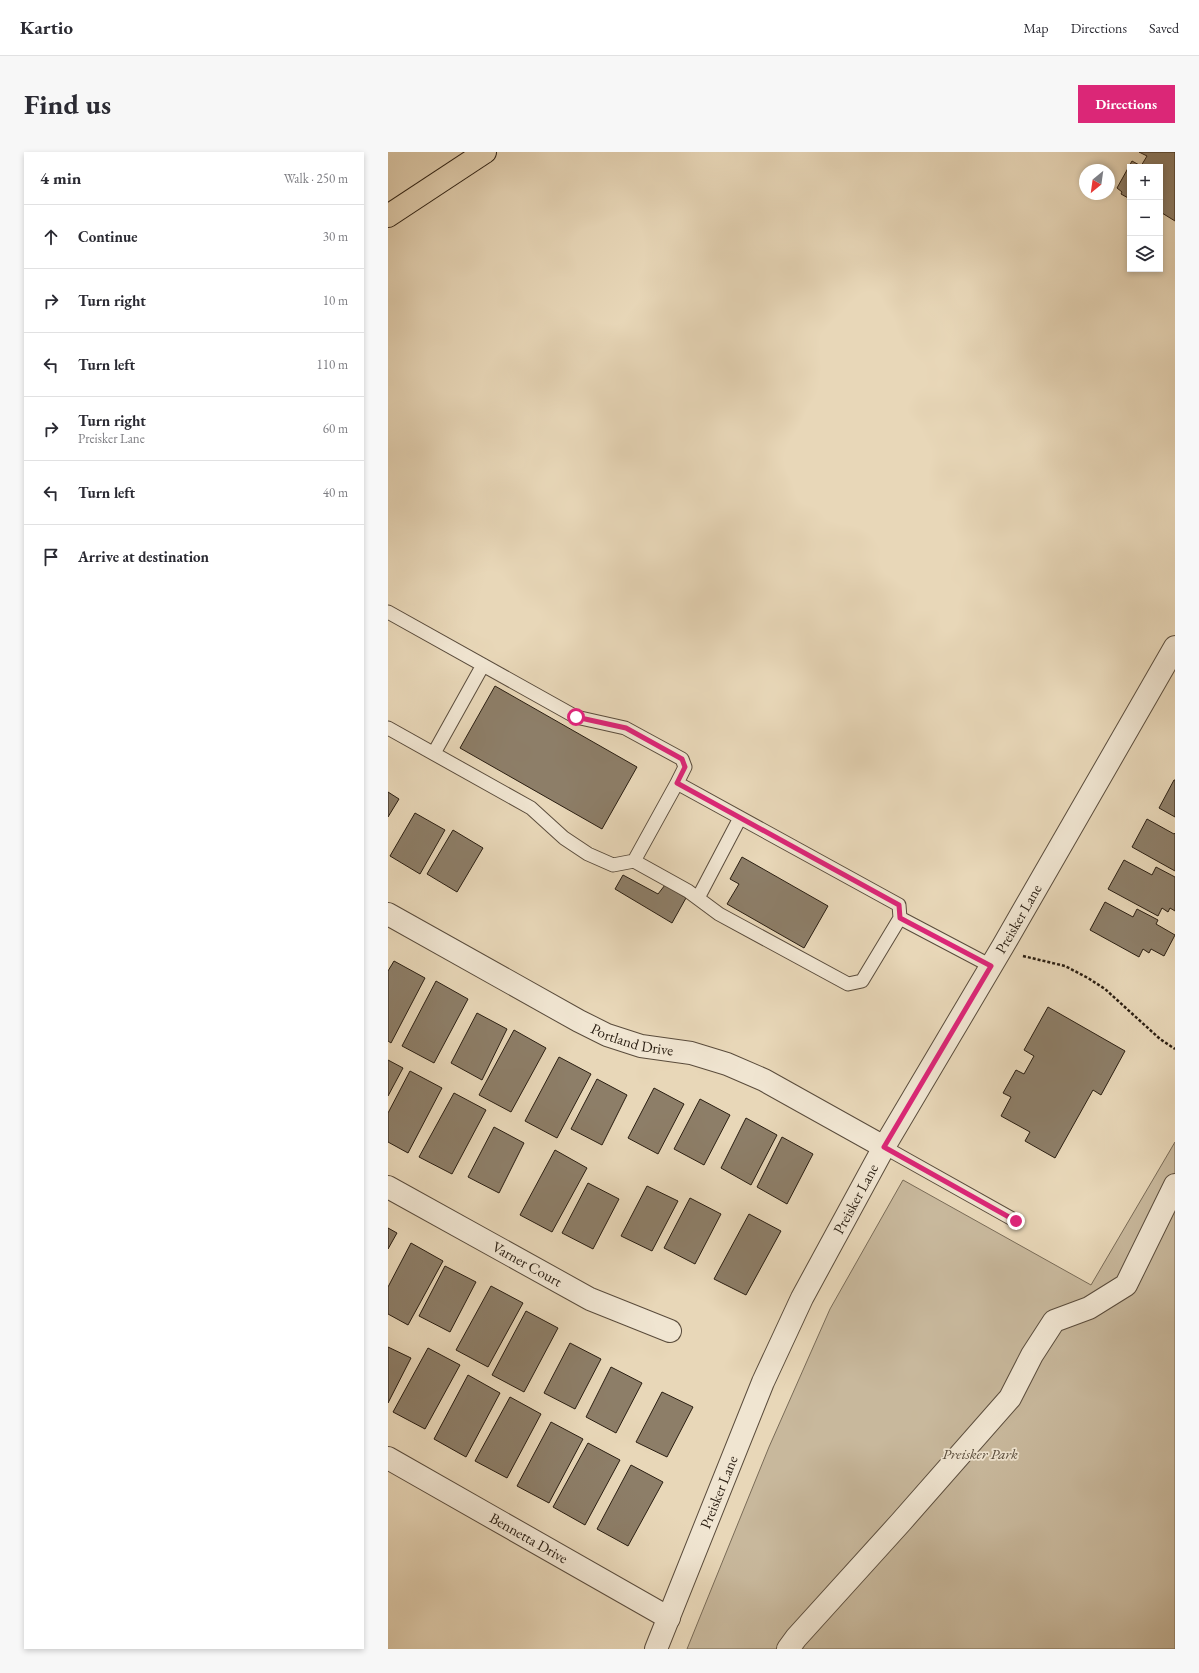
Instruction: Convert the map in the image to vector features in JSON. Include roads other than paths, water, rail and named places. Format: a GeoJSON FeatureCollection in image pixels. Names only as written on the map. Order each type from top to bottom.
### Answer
{"type":"FeatureCollection","features":[{"type":"Feature","properties":{"kind":"highway"},"geometry":{"type":"LineString","coordinates":[[388,216],[485,152]]}},
{"type":"Feature","properties":{"kind":"street","name":"Preisker Lane"},"geometry":{"type":"LineString","coordinates":[[656,1649],[763,1382],[802,1298],[884,1147],[1003,946],[1175,647]]}},
{"type":"Feature","properties":{"kind":"street","name":"Portland Drive"},"geometry":{"type":"LineString","coordinates":[[388,914],[579,1021],[600,1031],[641,1046],[691,1053],[727,1064],[764,1080],[884,1147]]}},
{"type":"Feature","properties":{"kind":"street"},"geometry":{"type":"LineString","coordinates":[[788,1649],[796,1638],[1010,1398],[1032,1355],[1054,1321],[1089,1308],[1126,1285],[1175,1185]]}},
{"type":"Feature","properties":{"kind":"street","name":"Varner Court"},"geometry":{"type":"LineString","coordinates":[[388,1186],[590,1299],[670,1331]]}},
{"type":"Feature","properties":{"kind":"street","name":"Bennetta Drive"},"geometry":{"type":"LineString","coordinates":[[388,1458],[669,1618]]}},
{"type":"Feature","properties":{"kind":"lane"},"geometry":{"type":"LineString","coordinates":[[388,612],[576,717],[626,728],[682,759],[685,767],[634,861]]}},
{"type":"Feature","properties":{"kind":"lane"},"geometry":{"type":"LineString","coordinates":[[434,753],[483,665]]}},
{"type":"Feature","properties":{"kind":"lane"},"geometry":{"type":"LineString","coordinates":[[388,728],[531,808],[564,838],[588,854],[613,865],[634,861],[688,891],[719,914],[848,984],[862,981],[900,918],[899,905],[677,783]]}},
{"type":"Feature","properties":{"kind":"lane"},"geometry":{"type":"LineString","coordinates":[[698,898],[740,818]]}},
{"type":"Feature","properties":{"kind":"lane"},"geometry":{"type":"LineString","coordinates":[[900,918],[991,966]]}},
{"type":"Feature","properties":{"kind":"lane"},"geometry":{"type":"LineString","coordinates":[[884,1147],[1016,1221]]}},
{"type":"Feature","properties":{"kind":"park label","name":"Preisker Park"},"geometry":{"type":"Point","coordinates":[980,1454]}}]}
